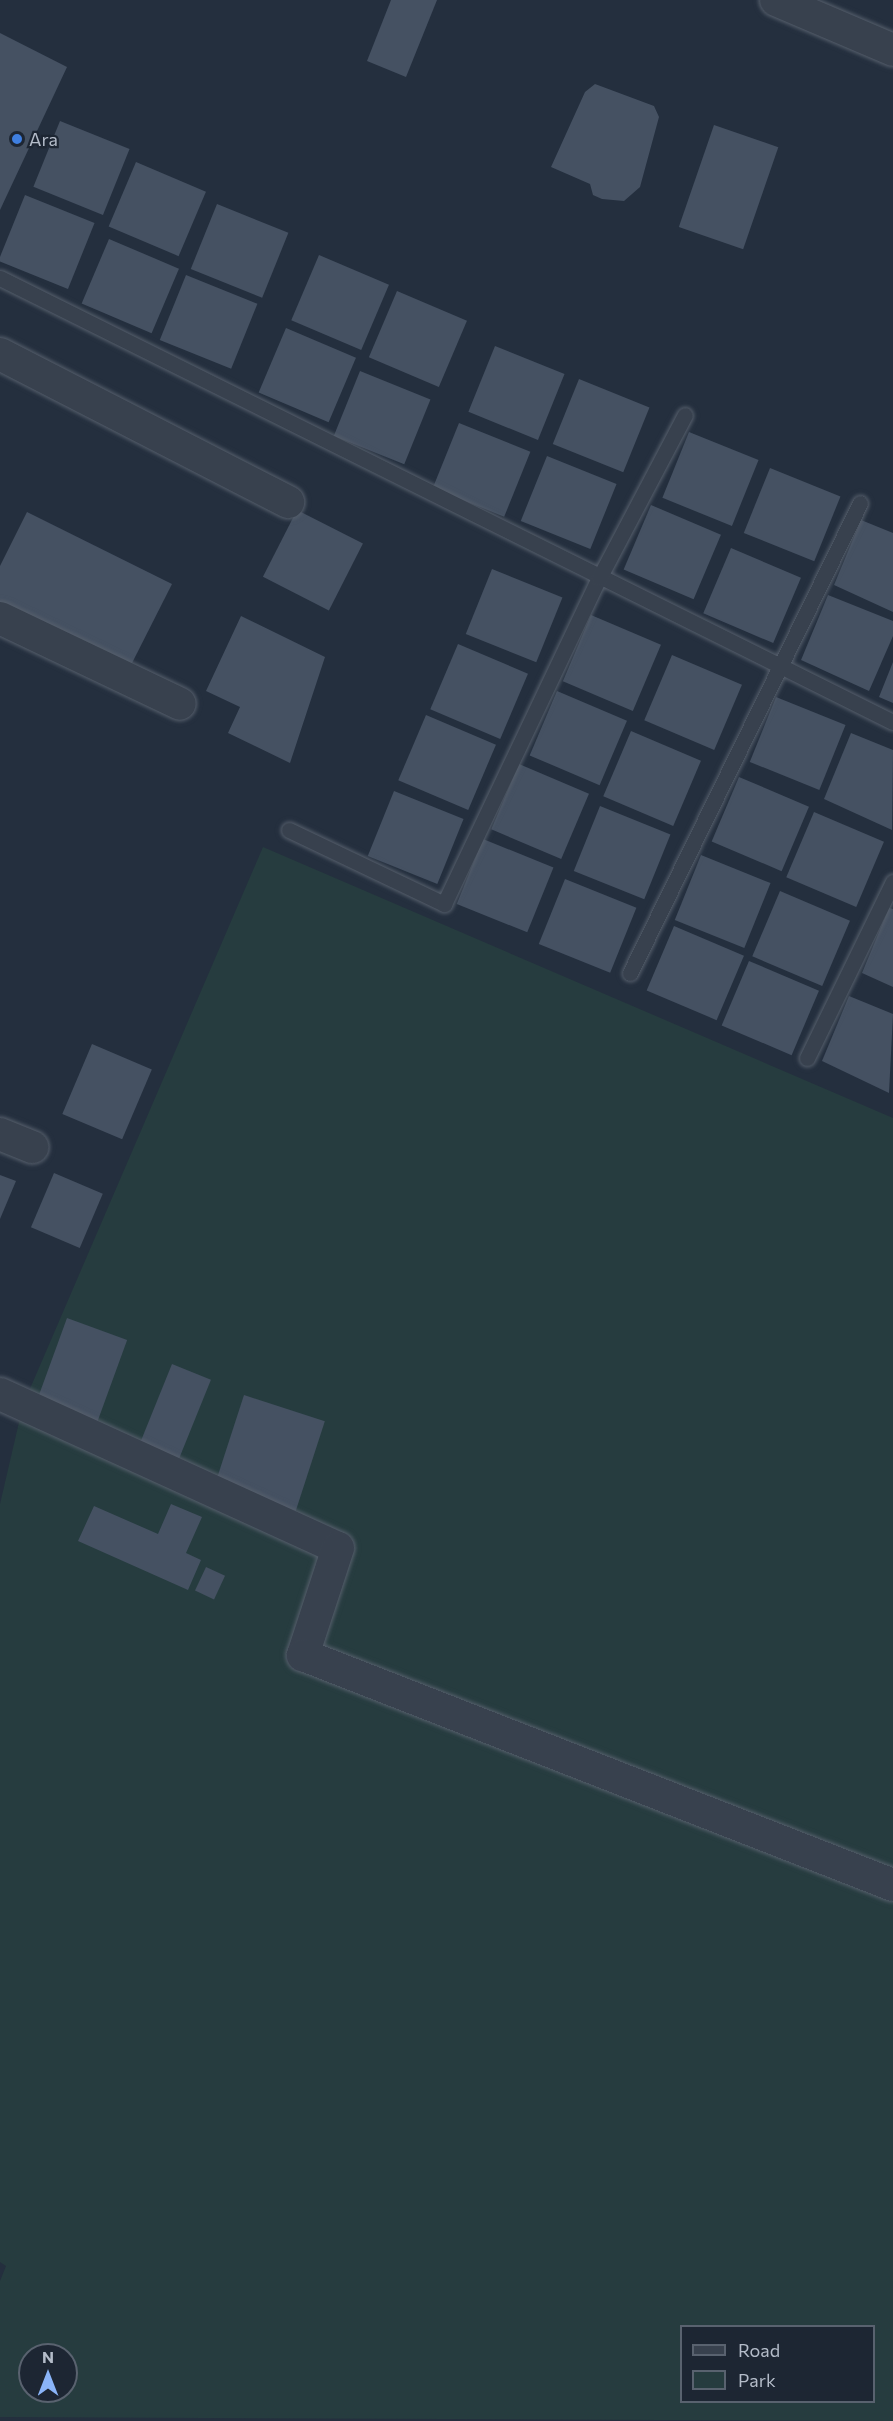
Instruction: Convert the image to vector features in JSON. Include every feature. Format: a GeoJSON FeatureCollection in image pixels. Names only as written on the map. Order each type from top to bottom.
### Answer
{"type":"FeatureCollection","features":[{"type":"Feature","properties":{"kind":"street"},"geometry":{"type":"LineString","coordinates":[[776,0],[893,50]]}},
{"type":"Feature","properties":{"kind":"street"},"geometry":{"type":"LineString","coordinates":[[0,354],[288,502]]}},
{"type":"Feature","properties":{"kind":"street"},"geometry":{"type":"LineString","coordinates":[[0,618],[180,704]]}},
{"type":"Feature","properties":{"kind":"street"},"geometry":{"type":"LineString","coordinates":[[0,1134],[33,1147]]}},
{"type":"Feature","properties":{"kind":"street"},"geometry":{"type":"LineString","coordinates":[[0,1394],[338,1548],[303,1655],[893,1885]]}},
{"type":"Feature","properties":{"kind":"lane"},"geometry":{"type":"LineString","coordinates":[[0,278],[599,578],[893,722]]}},
{"type":"Feature","properties":{"kind":"lane"},"geometry":{"type":"LineString","coordinates":[[289,830],[444,904],[599,578],[685,415]]}},
{"type":"Feature","properties":{"kind":"lane"},"geometry":{"type":"LineString","coordinates":[[630,973],[783,667],[860,503]]}},
{"type":"Feature","properties":{"kind":"lane"},"geometry":{"type":"LineString","coordinates":[[807,1058],[893,882]]}},
{"type":"Feature","properties":{"kind":"green space"},"geometry":{"type":"Polygon","coordinates":[[[263,847],[893,1118],[893,2421],[0,2417],[0,2281],[6,2266],[0,2262],[0,1504],[23,1405],[263,847]]]}},
{"type":"Feature","properties":{"kind":"building"},"geometry":{"type":"Polygon","coordinates":[[[391,0],[437,0],[406,77],[367,61],[391,0]]]}},
{"type":"Feature","properties":{"kind":"building","name":"Ara"},"geometry":{"type":"Polygon","coordinates":[[[0,33],[67,67],[0,210],[0,33]]]}},
{"type":"Feature","properties":{"kind":"building"},"geometry":{"type":"Polygon","coordinates":[[[595,84],[654,106],[659,117],[640,187],[624,201],[602,199],[593,195],[590,184],[551,167],[585,92],[595,84]]]}},
{"type":"Feature","properties":{"kind":"building"},"geometry":{"type":"Polygon","coordinates":[[[60,121],[130,149],[103,215],[33,187],[60,121]]]}},
{"type":"Feature","properties":{"kind":"building"},"geometry":{"type":"Polygon","coordinates":[[[714,125],[778,147],[743,249],[679,227],[714,125]]]}},
{"type":"Feature","properties":{"kind":"building"},"geometry":{"type":"Polygon","coordinates":[[[136,162],[206,192],[179,256],[109,226],[136,162]]]}},
{"type":"Feature","properties":{"kind":"building"},"geometry":{"type":"Polygon","coordinates":[[[25,195],[95,223],[68,289],[0,261],[25,195]]]}},
{"type":"Feature","properties":{"kind":"building"},"geometry":{"type":"Polygon","coordinates":[[[217,204],[288,233],[262,298],[191,269],[217,204]]]}},
{"type":"Feature","properties":{"kind":"building"},"geometry":{"type":"Polygon","coordinates":[[[109,239],[179,269],[152,333],[82,303],[109,239]]]}},
{"type":"Feature","properties":{"kind":"building"},"geometry":{"type":"Polygon","coordinates":[[[319,255],[389,285],[361,350],[291,320],[319,255]]]}},
{"type":"Feature","properties":{"kind":"building"},"geometry":{"type":"Polygon","coordinates":[[[186,275],[257,304],[231,369],[160,340],[186,275]]]}},
{"type":"Feature","properties":{"kind":"building"},"geometry":{"type":"Polygon","coordinates":[[[397,291],[467,321],[439,387],[369,357],[397,291]]]}},
{"type":"Feature","properties":{"kind":"building"},"geometry":{"type":"Polygon","coordinates":[[[286,328],[356,358],[329,422],[259,392],[286,328]]]}},
{"type":"Feature","properties":{"kind":"building"},"geometry":{"type":"Polygon","coordinates":[[[495,346],[565,374],[538,440],[468,412],[495,346]]]}},
{"type":"Feature","properties":{"kind":"building"},"geometry":{"type":"Polygon","coordinates":[[[360,371],[430,399],[404,464],[334,436],[360,371]]]}},
{"type":"Feature","properties":{"kind":"building"},"geometry":{"type":"Polygon","coordinates":[[[579,379],[649,407],[623,472],[553,444],[579,379]]]}},
{"type":"Feature","properties":{"kind":"building"},"geometry":{"type":"Polygon","coordinates":[[[459,423],[530,452],[504,517],[433,488],[459,423]]]}},
{"type":"Feature","properties":{"kind":"building"},"geometry":{"type":"Polygon","coordinates":[[[689,432],[759,460],[732,526],[662,498],[689,432]]]}},
{"type":"Feature","properties":{"kind":"building"},"geometry":{"type":"Polygon","coordinates":[[[547,456],[617,484],[590,549],[521,521],[547,456]]]}},
{"type":"Feature","properties":{"kind":"building"},"geometry":{"type":"Polygon","coordinates":[[[770,468],[840,496],[814,561],[744,533],[770,468]]]}},
{"type":"Feature","properties":{"kind":"building"},"geometry":{"type":"Polygon","coordinates":[[[651,505],[721,535],[694,599],[624,569],[651,505]]]}},
{"type":"Feature","properties":{"kind":"building"},"geometry":{"type":"Polygon","coordinates":[[[297,510],[363,544],[329,610],[263,577],[297,510]]]}},
{"type":"Feature","properties":{"kind":"building"},"geometry":{"type":"Polygon","coordinates":[[[27,512],[172,584],[129,669],[0,605],[0,566],[27,512]]]}},
{"type":"Feature","properties":{"kind":"building"},"geometry":{"type":"Polygon","coordinates":[[[861,520],[893,533],[893,612],[834,585],[861,520]]]}},
{"type":"Feature","properties":{"kind":"building"},"geometry":{"type":"Polygon","coordinates":[[[731,548],[801,578],[773,643],[703,613],[731,548]]]}},
{"type":"Feature","properties":{"kind":"building"},"geometry":{"type":"Polygon","coordinates":[[[492,569],[562,597],[536,662],[466,634],[492,569]]]}},
{"type":"Feature","properties":{"kind":"building"},"geometry":{"type":"Polygon","coordinates":[[[828,595],[893,621],[893,636],[869,691],[801,660],[828,595]]]}},
{"type":"Feature","properties":{"kind":"building"},"geometry":{"type":"Polygon","coordinates":[[[591,615],[661,645],[633,711],[563,681],[591,615]]]}},
{"type":"Feature","properties":{"kind":"building"},"geometry":{"type":"Polygon","coordinates":[[[241,616],[325,657],[290,763],[228,733],[240,707],[206,691],[241,616]]]}},
{"type":"Feature","properties":{"kind":"building"},"geometry":{"type":"Polygon","coordinates":[[[458,644],[528,674],[500,739],[430,709],[458,644]]]}},
{"type":"Feature","properties":{"kind":"building"},"geometry":{"type":"Polygon","coordinates":[[[672,655],[742,685],[714,750],[644,720],[672,655]]]}},
{"type":"Feature","properties":{"kind":"building"},"geometry":{"type":"Polygon","coordinates":[[[893,662],[893,703],[879,697],[893,662]]]}},
{"type":"Feature","properties":{"kind":"building"},"geometry":{"type":"Polygon","coordinates":[[[557,691],[627,721],[600,785],[530,755],[557,691]]]}},
{"type":"Feature","properties":{"kind":"building"},"geometry":{"type":"Polygon","coordinates":[[[776,697],[846,725],[819,790],[750,762],[776,697]]]}},
{"type":"Feature","properties":{"kind":"building"},"geometry":{"type":"Polygon","coordinates":[[[426,715],[496,745],[468,810],[398,780],[426,715]]]}},
{"type":"Feature","properties":{"kind":"building"},"geometry":{"type":"Polygon","coordinates":[[[631,731],[701,761],[673,826],[603,796],[631,731]]]}},
{"type":"Feature","properties":{"kind":"building"},"geometry":{"type":"Polygon","coordinates":[[[851,733],[893,750],[892,830],[824,799],[851,733]]]}},
{"type":"Feature","properties":{"kind":"building"},"geometry":{"type":"Polygon","coordinates":[[[519,764],[589,794],[561,859],[491,829],[519,764]]]}},
{"type":"Feature","properties":{"kind":"building"},"geometry":{"type":"Polygon","coordinates":[[[739,777],[809,807],[782,871],[712,841],[739,777]]]}},
{"type":"Feature","properties":{"kind":"building"},"geometry":{"type":"Polygon","coordinates":[[[394,791],[464,819],[437,884],[368,856],[394,791]]]}},
{"type":"Feature","properties":{"kind":"building"},"geometry":{"type":"Polygon","coordinates":[[[600,806],[670,834],[644,899],[574,871],[600,806]]]}},
{"type":"Feature","properties":{"kind":"building"},"geometry":{"type":"Polygon","coordinates":[[[814,812],[884,842],[856,907],[786,877],[814,812]]]}},
{"type":"Feature","properties":{"kind":"building"},"geometry":{"type":"Polygon","coordinates":[[[483,839],[553,867],[527,932],[457,904],[483,839]]]}},
{"type":"Feature","properties":{"kind":"building"},"geometry":{"type":"Polygon","coordinates":[[[701,855],[771,883],[744,948],[675,920],[701,855]]]}},
{"type":"Feature","properties":{"kind":"building"},"geometry":{"type":"Polygon","coordinates":[[[565,879],[636,908],[610,973],[539,944],[565,879]]]}},
{"type":"Feature","properties":{"kind":"building"},"geometry":{"type":"Polygon","coordinates":[[[780,891],[850,921],[822,986],[752,956],[780,891]]]}},
{"type":"Feature","properties":{"kind":"building"},"geometry":{"type":"Polygon","coordinates":[[[889,908],[893,909],[893,987],[862,973],[889,908]]]}},
{"type":"Feature","properties":{"kind":"building"},"geometry":{"type":"Polygon","coordinates":[[[674,926],[744,956],[717,1020],[647,990],[674,926]]]}},
{"type":"Feature","properties":{"kind":"building"},"geometry":{"type":"Polygon","coordinates":[[[749,961],[819,991],[792,1055],[722,1025],[749,961]]]}},
{"type":"Feature","properties":{"kind":"building"},"geometry":{"type":"Polygon","coordinates":[[[849,996],[893,1014],[889,1093],[822,1061],[849,996]]]}},
{"type":"Feature","properties":{"kind":"building"},"geometry":{"type":"Polygon","coordinates":[[[92,1044],[152,1069],[122,1139],[62,1114],[92,1044]]]}},
{"type":"Feature","properties":{"kind":"building"},"geometry":{"type":"Polygon","coordinates":[[[54,1173],[103,1194],[80,1248],[31,1227],[54,1173]]]}},
{"type":"Feature","properties":{"kind":"building"},"geometry":{"type":"Polygon","coordinates":[[[0,1175],[16,1181],[0,1219],[0,1175]]]}},
{"type":"Feature","properties":{"kind":"building"},"geometry":{"type":"Polygon","coordinates":[[[67,1318],[127,1340],[97,1422],[37,1400],[67,1318]]]}},
{"type":"Feature","properties":{"kind":"building"},"geometry":{"type":"Polygon","coordinates":[[[172,1364],[211,1380],[175,1468],[136,1452],[172,1364]]]}},
{"type":"Feature","properties":{"kind":"building"},"geometry":{"type":"Polygon","coordinates":[[[244,1395],[325,1421],[296,1511],[215,1484],[244,1395]]]}},
{"type":"Feature","properties":{"kind":"building"},"geometry":{"type":"Polygon","coordinates":[[[171,1504],[202,1517],[186,1553],[201,1560],[188,1590],[78,1541],[94,1506],[158,1534],[171,1504]]]}},
{"type":"Feature","properties":{"kind":"building"},"geometry":{"type":"Polygon","coordinates":[[[206,1567],[225,1576],[214,1599],[195,1591],[206,1567]]]}},
{"type":"Feature","properties":{"kind":"place","name":"Ara"},"geometry":{"type":"Point","coordinates":[17,139]}}]}
